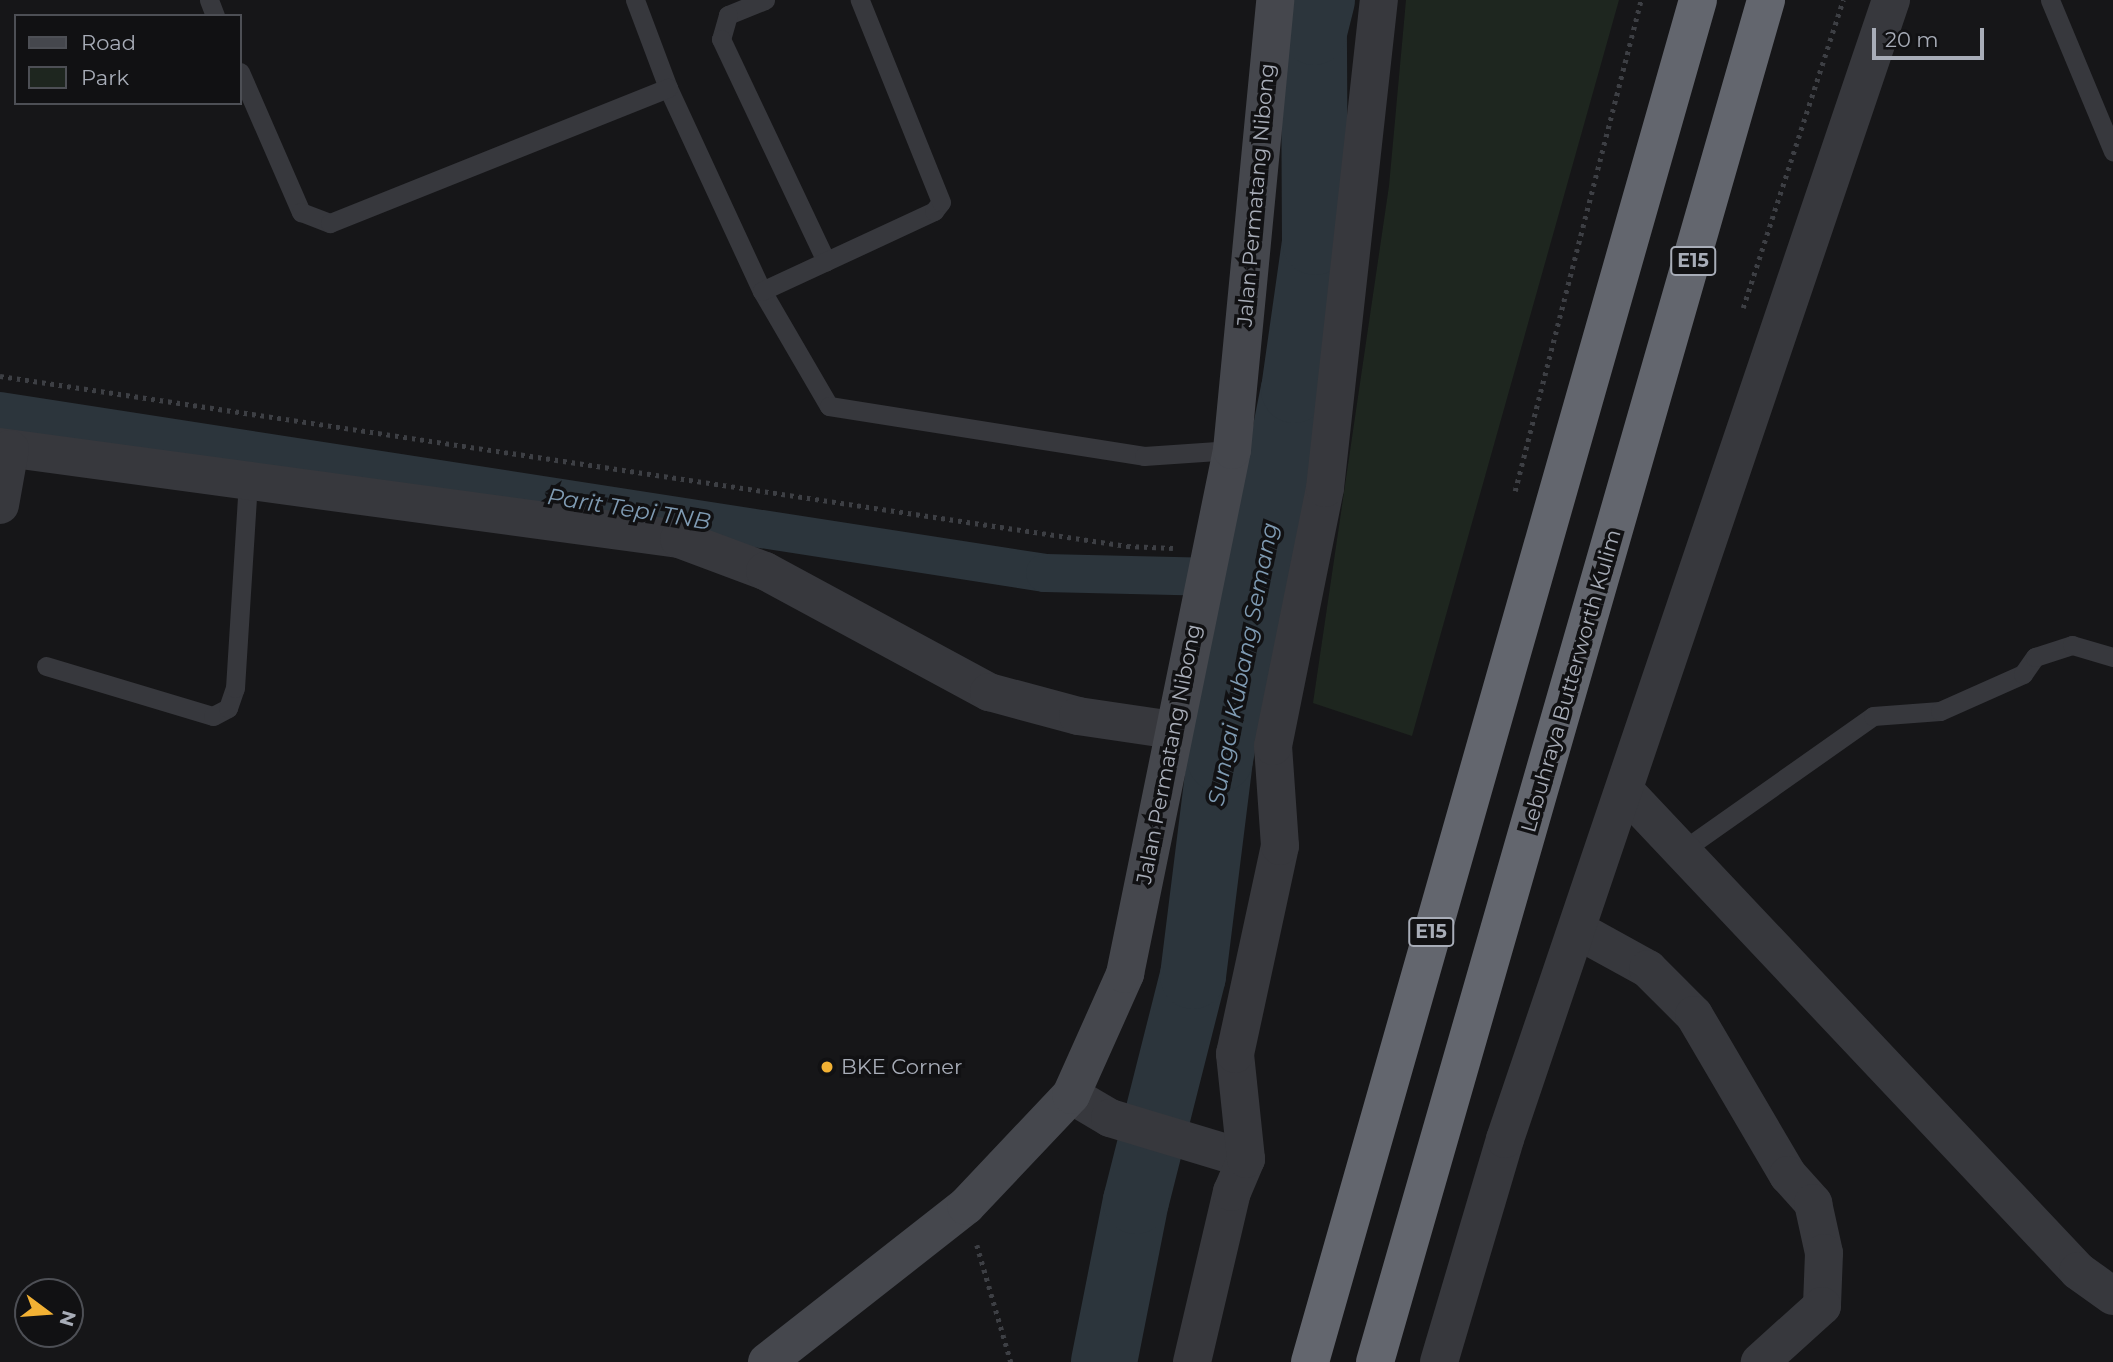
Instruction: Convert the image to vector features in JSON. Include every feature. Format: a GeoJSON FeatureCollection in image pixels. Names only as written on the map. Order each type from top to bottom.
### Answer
{"type":"FeatureCollection","features":[{"type":"Feature","properties":{"kind":"highway","name":"E15"},"geometry":{"type":"LineString","coordinates":[[1310,1362],[1684,47],[1695,0]]}},
{"type":"Feature","properties":{"kind":"highway","name":"Lebuhraya Butterworth Kulim"},"geometry":{"type":"LineString","coordinates":[[1375,1362],[1766,0]]}},
{"type":"Feature","properties":{"kind":"highway"},"geometry":{"type":"LineString","coordinates":[[1749,66],[1777,0]]}},
{"type":"Feature","properties":{"kind":"main road","name":"Jalan Permatang Nibong"},"geometry":{"type":"LineString","coordinates":[[767,1362],[966,1206],[1071,1096],[1125,974],[1206,559],[1232,450],[1275,0]]}},
{"type":"Feature","properties":{"kind":"street"},"geometry":{"type":"LineString","coordinates":[[1192,1362],[1231,1192],[1235,1054],[1280,846],[1273,746],[1325,488],[1379,0]]}},
{"type":"Feature","properties":{"kind":"street"},"geometry":{"type":"LineString","coordinates":[[1439,1362],[1505,1139],[1627,793],[1891,0]]}},
{"type":"Feature","properties":{"kind":"street"},"geometry":{"type":"LineString","coordinates":[[0,505],[5,448],[248,485],[679,539],[765,571],[989,692],[1079,716],[1173,730]]}},
{"type":"Feature","properties":{"kind":"street"},"geometry":{"type":"LineString","coordinates":[[1627,793],[1686,848],[2078,1271],[2113,1296]]}},
{"type":"Feature","properties":{"kind":"street"},"geometry":{"type":"LineString","coordinates":[[1579,931],[1648,969],[1694,1015],[1788,1175],[1813,1203],[1824,1253],[1822,1306],[1760,1362]]}},
{"type":"Feature","properties":{"kind":"street"},"geometry":{"type":"LineString","coordinates":[[1071,1096],[1110,1118],[1234,1156]]}},
{"type":"Feature","properties":{"kind":"lane"},"geometry":{"type":"LineString","coordinates":[[765,0],[728,15],[721,39],[827,261]]}},
{"type":"Feature","properties":{"kind":"lane"},"geometry":{"type":"LineString","coordinates":[[762,291],[934,211],[941,202],[860,0]]}},
{"type":"Feature","properties":{"kind":"lane"},"geometry":{"type":"LineString","coordinates":[[2050,0],[2113,151]]}},
{"type":"Feature","properties":{"kind":"lane"},"geometry":{"type":"LineString","coordinates":[[640,2],[668,88],[762,291],[829,406],[1144,456],[1232,450]]}},
{"type":"Feature","properties":{"kind":"lane"},"geometry":{"type":"LineString","coordinates":[[242,77],[300,212],[330,223],[668,88]]}},
{"type":"Feature","properties":{"kind":"lane"},"geometry":{"type":"LineString","coordinates":[[46,666],[213,716],[228,708],[235,688],[248,485]]}},
{"type":"Feature","properties":{"kind":"lane"},"geometry":{"type":"LineString","coordinates":[[1686,848],[1873,716],[1940,711],[2023,674],[2035,657],[2072,645],[2113,657]]}},
{"type":"Feature","properties":{"kind":"path"},"geometry":{"type":"LineString","coordinates":[[1515,490],[1641,0]]}},
{"type":"Feature","properties":{"kind":"path"},"geometry":{"type":"LineString","coordinates":[[1739,319],[1843,0]]}},
{"type":"Feature","properties":{"kind":"path"},"geometry":{"type":"LineString","coordinates":[[0,376],[1206,559]]}},
{"type":"Feature","properties":{"kind":"path"},"geometry":{"type":"LineString","coordinates":[[966,1206],[1011,1362]]}},
{"type":"Feature","properties":{"kind":"green space"},"geometry":{"type":"Polygon","coordinates":[[[1406,0],[1619,0],[1412,736],[1313,703],[1389,186],[1406,0]]]}},
{"type":"Feature","properties":{"kind":"waterway","name":"Sungai Kubang Semang"},"geometry":{"type":"LineString","coordinates":[[1104,1362],[1136,1201],[1193,976],[1220,759],[1294,390],[1315,242],[1314,32],[1322,0]]}},
{"type":"Feature","properties":{"kind":"waterway","name":"Parit Tepi TNB"},"geometry":{"type":"LineString","coordinates":[[0,411],[1045,573],[1261,578]]}},
{"type":"Feature","properties":{"kind":"place","name":"BKE Corner"},"geometry":{"type":"Point","coordinates":[827,1067]}}]}
